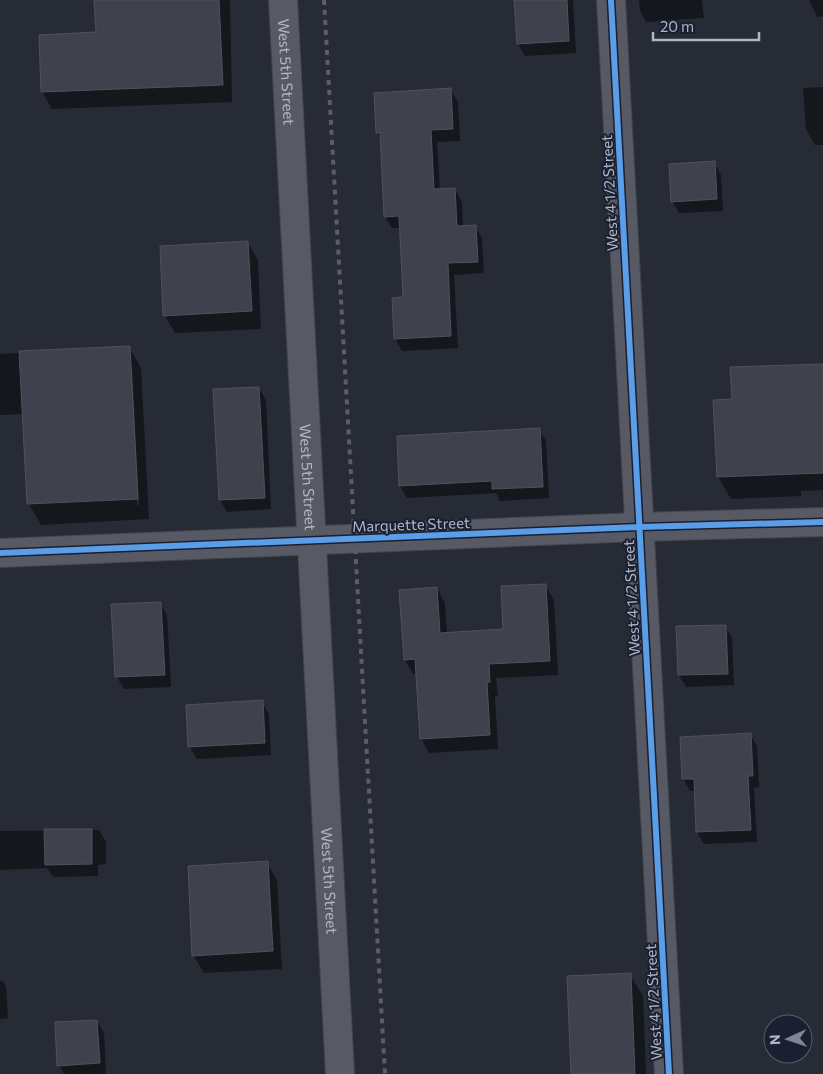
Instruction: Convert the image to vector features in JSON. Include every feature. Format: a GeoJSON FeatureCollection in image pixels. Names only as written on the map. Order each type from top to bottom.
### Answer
{"type":"FeatureCollection","features":[{"type":"Feature","properties":{"kind":"street","name":"West 5th Street"},"geometry":{"type":"LineString","coordinates":[[283,0],[340,1074]]}},
{"type":"Feature","properties":{"kind":"street","name":"West 4 1/2 Street"},"geometry":{"type":"LineString","coordinates":[[611,0],[670,1074]]}},
{"type":"Feature","properties":{"kind":"street","name":"Marquette Street"},"geometry":{"type":"LineString","coordinates":[[0,553],[639,527],[823,522]]}},
{"type":"Feature","properties":{"kind":"building"},"geometry":{"type":"Polygon","coordinates":[[[94,0],[219,0],[223,85],[41,92],[39,35],[96,32],[94,0]]]}},
{"type":"Feature","properties":{"kind":"building"},"geometry":{"type":"Polygon","coordinates":[[[514,0],[567,0],[569,41],[517,44],[514,0]]]}},
{"type":"Feature","properties":{"kind":"building"},"geometry":{"type":"Polygon","coordinates":[[[451,88],[453,129],[431,130],[434,189],[455,188],[457,226],[476,225],[478,262],[448,263],[451,336],[394,339],[392,298],[403,297],[399,216],[384,217],[380,133],[376,133],[374,93],[451,88]]]}},
{"type":"Feature","properties":{"kind":"building"},"geometry":{"type":"Polygon","coordinates":[[[715,161],[717,199],[671,202],[669,164],[715,161]]]}},
{"type":"Feature","properties":{"kind":"building"},"geometry":{"type":"Polygon","coordinates":[[[248,241],[252,311],[163,316],[160,246],[248,241]]]}},
{"type":"Feature","properties":{"kind":"building"},"geometry":{"type":"Polygon","coordinates":[[[130,346],[138,499],[27,504],[19,351],[130,346]]]}},
{"type":"Feature","properties":{"kind":"building"},"geometry":{"type":"Polygon","coordinates":[[[823,364],[823,473],[717,477],[713,400],[732,399],[730,367],[823,364]]]}},
{"type":"Feature","properties":{"kind":"building"},"geometry":{"type":"Polygon","coordinates":[[[259,387],[265,498],[219,500],[213,389],[259,387]]]}},
{"type":"Feature","properties":{"kind":"building"},"geometry":{"type":"Polygon","coordinates":[[[540,428],[543,487],[492,489],[492,481],[399,486],[397,436],[540,428]]]}},
{"type":"Feature","properties":{"kind":"building"},"geometry":{"type":"Polygon","coordinates":[[[546,584],[550,661],[489,664],[490,682],[487,682],[490,735],[420,739],[415,659],[404,660],[399,590],[437,587],[440,633],[503,629],[501,586],[546,584]]]}},
{"type":"Feature","properties":{"kind":"building"},"geometry":{"type":"Polygon","coordinates":[[[161,602],[165,675],[115,677],[111,604],[161,602]]]}},
{"type":"Feature","properties":{"kind":"building"},"geometry":{"type":"Polygon","coordinates":[[[726,625],[728,674],[678,675],[676,626],[726,625]]]}},
{"type":"Feature","properties":{"kind":"building"},"geometry":{"type":"Polygon","coordinates":[[[263,700],[265,743],[188,747],[186,705],[263,700]]]}},
{"type":"Feature","properties":{"kind":"building"},"geometry":{"type":"Polygon","coordinates":[[[751,733],[753,776],[748,776],[751,830],[696,832],[694,779],[682,779],[680,737],[751,733]]]}},
{"type":"Feature","properties":{"kind":"building"},"geometry":{"type":"Polygon","coordinates":[[[44,829],[92,829],[92,864],[45,865],[44,829]]]}},
{"type":"Feature","properties":{"kind":"building"},"geometry":{"type":"Polygon","coordinates":[[[268,861],[273,951],[192,956],[188,866],[268,861]]]}},
{"type":"Feature","properties":{"kind":"building"},"geometry":{"type":"Polygon","coordinates":[[[631,973],[635,1074],[571,1074],[567,976],[631,973]]]}},
{"type":"Feature","properties":{"kind":"building"},"geometry":{"type":"Polygon","coordinates":[[[97,1020],[100,1063],[57,1066],[55,1022],[97,1020]]]}},
{"type":"Feature","properties":{"kind":"railway"},"geometry":{"type":"LineString","coordinates":[[324,0],[385,1074]]}},
{"type":"Feature","properties":{"kind":"cycle path"},"geometry":{"type":"LineString","coordinates":[[611,0],[669,1074]]}},
{"type":"Feature","properties":{"kind":"cycle path"},"geometry":{"type":"LineString","coordinates":[[0,553],[639,527],[823,522]]}}]}
